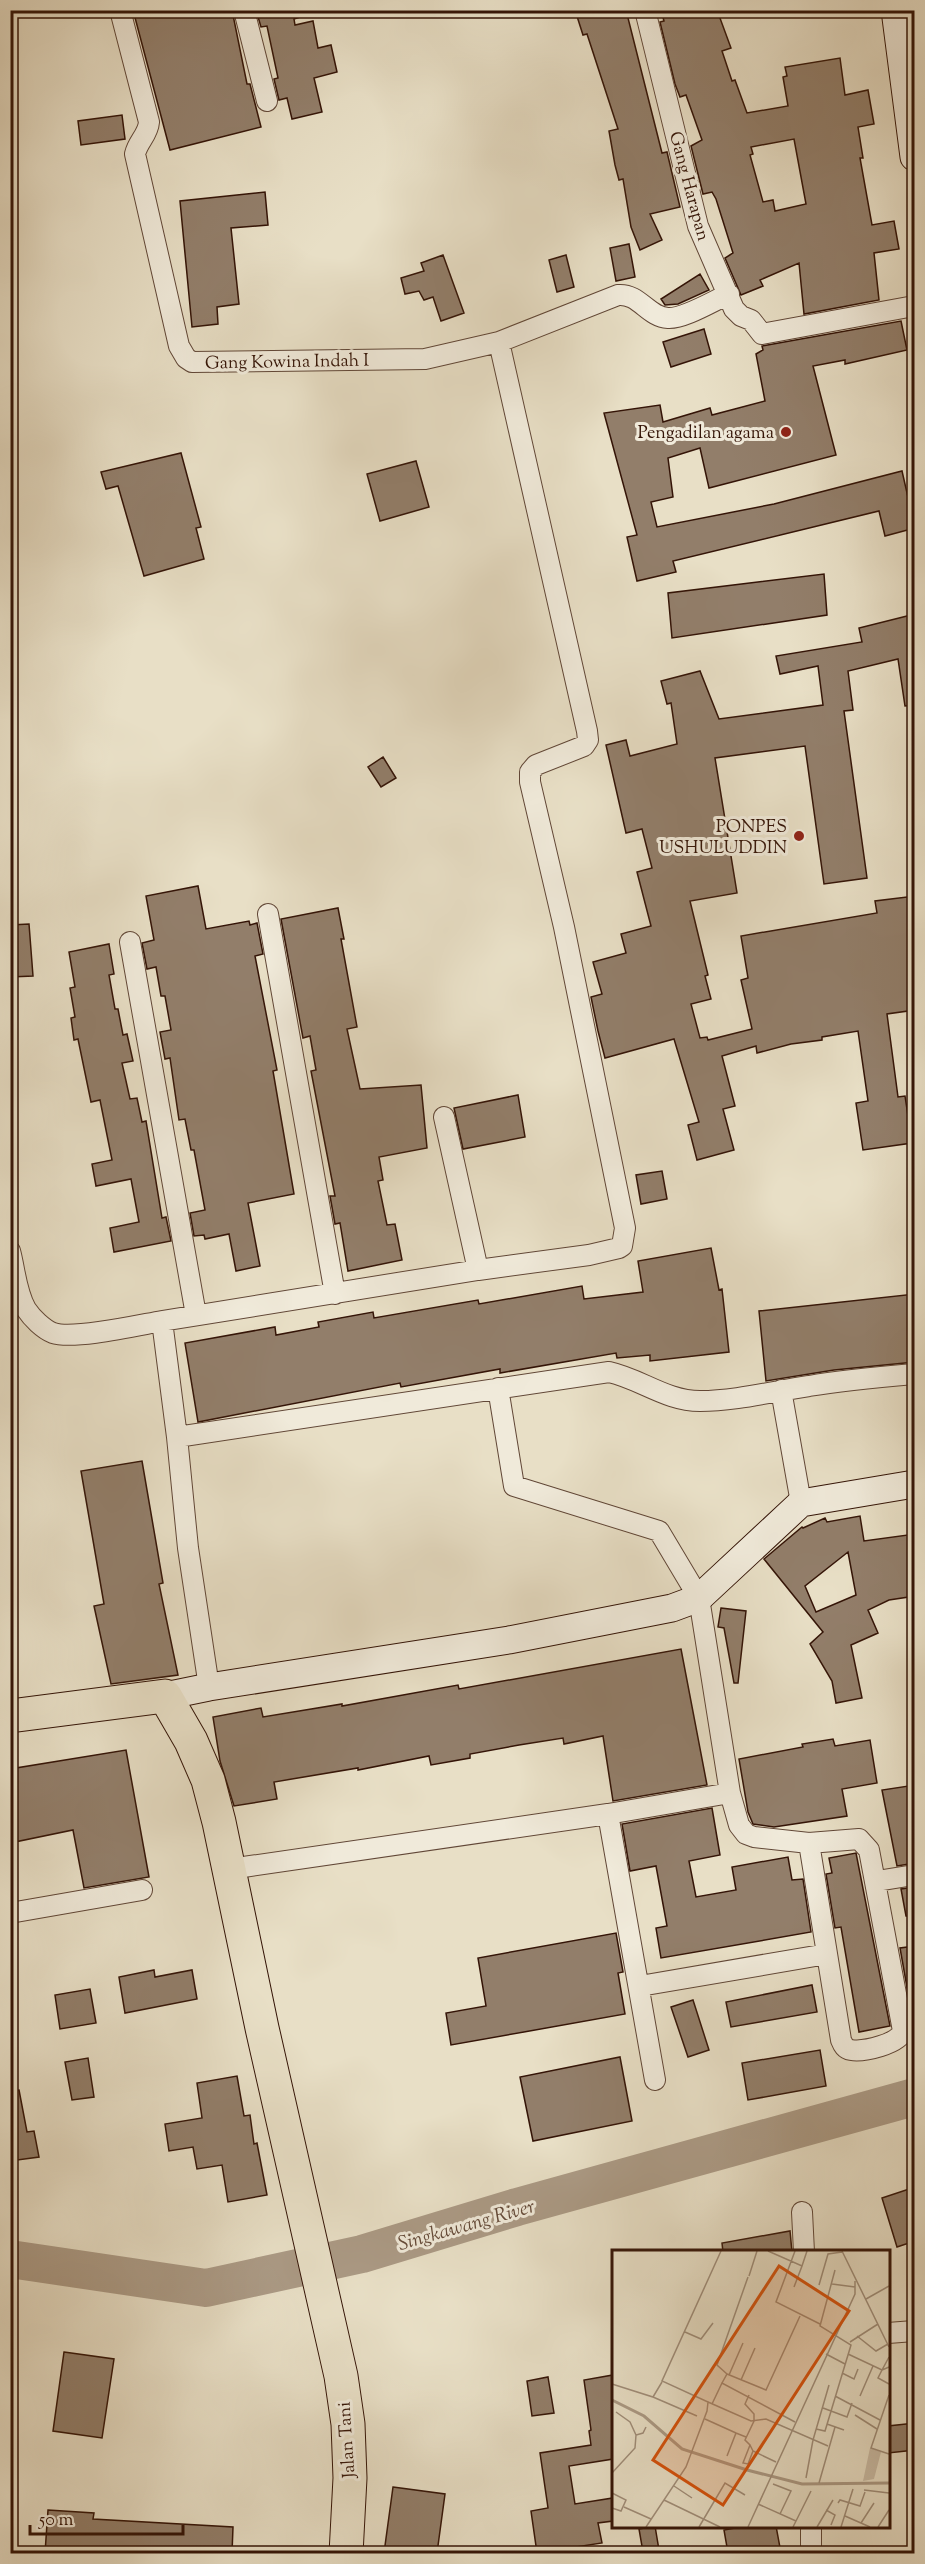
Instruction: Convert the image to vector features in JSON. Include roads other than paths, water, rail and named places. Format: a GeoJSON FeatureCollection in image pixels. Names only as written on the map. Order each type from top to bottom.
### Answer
{"type":"FeatureCollection","features":[{"type":"Feature","properties":{"kind":"highway"},"geometry":{"type":"LineString","coordinates":[[10,1716],[165,1696]]}},
{"type":"Feature","properties":{"kind":"highway","name":"Jalan Tani"},"geometry":{"type":"LineString","coordinates":[[165,1696],[191,1741],[208,1780],[230,1869],[262,2028],[340,2376],[348,2424],[350,2478],[346,2553]]}},
{"type":"Feature","properties":{"kind":"street","name":"Gang Kowina Indah I"},"geometry":{"type":"LineString","coordinates":[[120,10],[149,122],[148,131],[135,154],[179,346],[186,358],[192,362],[202,364],[425,359],[499,342],[618,296],[633,297],[666,318],[679,317],[729,294]]}},
{"type":"Feature","properties":{"kind":"street"},"geometry":{"type":"LineString","coordinates":[[244,10],[267,101]]}},
{"type":"Feature","properties":{"kind":"street","name":"Gang Harapan"},"geometry":{"type":"LineString","coordinates":[[645,10],[698,226],[734,309],[741,316],[751,320],[762,334],[915,306]]}},
{"type":"Feature","properties":{"kind":"street"},"geometry":{"type":"LineString","coordinates":[[895,10],[908,59],[915,157]]}},
{"type":"Feature","properties":{"kind":"street"},"geometry":{"type":"LineString","coordinates":[[10,1251],[26,1309],[42,1327],[53,1333],[106,1331],[478,1270],[612,1251],[622,1246],[625,1228],[564,927],[530,782],[530,772],[536,765],[584,746],[588,740],[587,731],[499,342]]}},
{"type":"Feature","properties":{"kind":"street"},"geometry":{"type":"LineString","coordinates":[[268,914],[335,1294]]}},
{"type":"Feature","properties":{"kind":"street"},"geometry":{"type":"LineString","coordinates":[[130,942],[196,1315]]}},
{"type":"Feature","properties":{"kind":"street"},"geometry":{"type":"LineString","coordinates":[[444,1117],[478,1270]]}},
{"type":"Feature","properties":{"kind":"street"},"geometry":{"type":"LineString","coordinates":[[162,1321],[177,1437],[186,1538],[209,1687]]}},
{"type":"Feature","properties":{"kind":"street"},"geometry":{"type":"LineString","coordinates":[[177,1437],[609,1372],[629,1376],[669,1397],[700,1401],[843,1380],[915,1374]]}},
{"type":"Feature","properties":{"kind":"street"},"geometry":{"type":"LineString","coordinates":[[498,1388],[514,1486],[659,1531],[699,1598],[730,1793],[739,1825],[746,1834],[770,1841],[809,1843],[859,1839],[869,1850],[877,1881],[903,2031],[901,2038],[893,2043],[851,2050],[845,2048],[840,2040],[809,1843]]}},
{"type":"Feature","properties":{"kind":"street"},"geometry":{"type":"LineString","coordinates":[[781,1390],[801,1503]]}},
{"type":"Feature","properties":{"kind":"street"},"geometry":{"type":"LineString","coordinates":[[165,1696],[209,1687],[509,1640],[626,1619],[672,1608],[699,1598],[801,1503],[915,1484]]}},
{"type":"Feature","properties":{"kind":"street"},"geometry":{"type":"LineString","coordinates":[[230,1869],[608,1814],[730,1793]]}},
{"type":"Feature","properties":{"kind":"street"},"geometry":{"type":"LineString","coordinates":[[608,1814],[655,2080]]}},
{"type":"Feature","properties":{"kind":"street"},"geometry":{"type":"LineString","coordinates":[[877,1881],[915,1875]]}},
{"type":"Feature","properties":{"kind":"street"},"geometry":{"type":"LineString","coordinates":[[10,1913],[142,1890]]}},
{"type":"Feature","properties":{"kind":"street"},"geometry":{"type":"LineString","coordinates":[[640,1986],[827,1954]]}},
{"type":"Feature","properties":{"kind":"street"},"geometry":{"type":"LineString","coordinates":[[802,2212],[804,2250]]}},
{"type":"Feature","properties":{"kind":"street"},"geometry":{"type":"LineString","coordinates":[[889,2333],[915,2331]]}},
{"type":"Feature","properties":{"kind":"street"},"geometry":{"type":"LineString","coordinates":[[811,2528],[812,2553]]}},
{"type":"Feature","properties":{"kind":"waterway","name":"Singkawang River"},"geometry":{"type":"LineString","coordinates":[[10,2259],[206,2288],[362,2254],[517,2207],[914,2097]]}},
{"type":"Feature","properties":{"kind":"place","name":"Pengadilan agama"},"geometry":{"type":"Point","coordinates":[786,432]}},
{"type":"Feature","properties":{"kind":"place","name":"PONPES USHULUDDIN"},"geometry":{"type":"Point","coordinates":[799,836]}}]}
